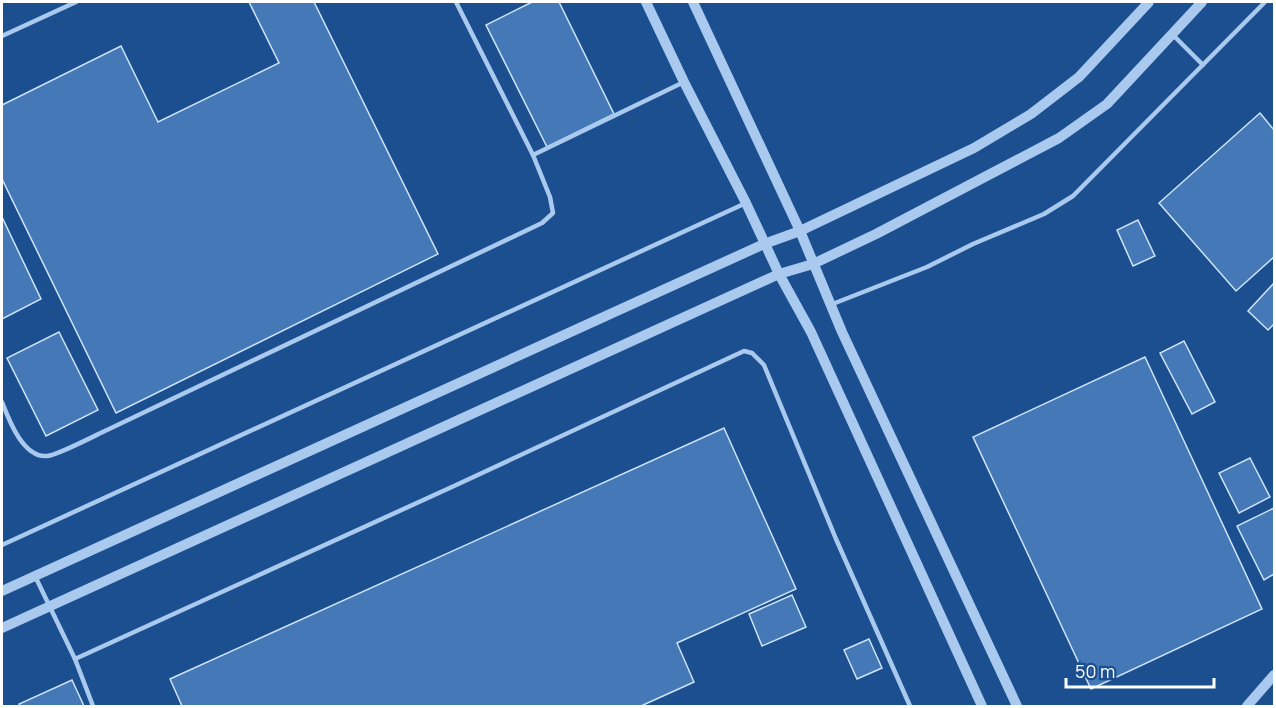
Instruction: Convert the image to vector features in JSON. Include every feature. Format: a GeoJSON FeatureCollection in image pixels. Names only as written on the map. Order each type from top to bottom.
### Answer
{"type":"FeatureCollection","features":[{"type":"Feature","properties":{"kind":"street"},"geometry":{"type":"LineString","coordinates":[[646,2],[746,203],[778,274],[811,332],[982,706]]}},
{"type":"Feature","properties":{"kind":"street"},"geometry":{"type":"LineString","coordinates":[[693,2],[800,231],[830,305],[1017,706]]}},
{"type":"Feature","properties":{"kind":"street"},"geometry":{"type":"LineString","coordinates":[[2,591],[764,244],[800,231],[974,148],[1031,114],[1079,77],[1149,2]]}},
{"type":"Feature","properties":{"kind":"street"},"geometry":{"type":"LineString","coordinates":[[2,628],[778,274],[813,264],[876,234],[1059,138],[1107,104],[1202,2]]}},
{"type":"Feature","properties":{"kind":"street"},"geometry":{"type":"LineString","coordinates":[[1247,706],[1275,675]]}},
{"type":"Feature","properties":{"kind":"lane"},"geometry":{"type":"LineString","coordinates":[[2,36],[76,2]]}},
{"type":"Feature","properties":{"kind":"lane"},"geometry":{"type":"LineString","coordinates":[[2,402],[16,434],[31,452],[47,456],[107,430],[542,223],[553,213],[550,197],[533,155],[456,2]]}},
{"type":"Feature","properties":{"kind":"lane"},"geometry":{"type":"LineString","coordinates":[[830,305],[927,267],[973,244],[1044,214],[1073,196],[1265,2]]}},
{"type":"Feature","properties":{"kind":"lane"},"geometry":{"type":"LineString","coordinates":[[1172,34],[1203,65]]}},
{"type":"Feature","properties":{"kind":"lane"},"geometry":{"type":"LineString","coordinates":[[533,155],[684,82]]}},
{"type":"Feature","properties":{"kind":"lane"},"geometry":{"type":"LineString","coordinates":[[2,545],[746,203]]}},
{"type":"Feature","properties":{"kind":"lane"},"geometry":{"type":"LineString","coordinates":[[75,659],[465,482],[744,351],[752,353],[764,365],[836,539],[910,706]]}},
{"type":"Feature","properties":{"kind":"lane"},"geometry":{"type":"LineString","coordinates":[[35,576],[75,659],[93,706]]}},
{"type":"Feature","properties":{"kind":"building"},"geometry":{"type":"Polygon","coordinates":[[[249,2],[314,2],[438,254],[116,413],[2,179],[2,105],[121,46],[158,122],[279,63],[249,2]]]}},
{"type":"Feature","properties":{"kind":"building"},"geometry":{"type":"Polygon","coordinates":[[[532,2],[559,2],[614,114],[547,147],[486,25],[532,2]]]}},
{"type":"Feature","properties":{"kind":"building"},"geometry":{"type":"Polygon","coordinates":[[[1260,113],[1274,130],[1274,257],[1236,291],[1159,203],[1260,113]]]}},
{"type":"Feature","properties":{"kind":"building"},"geometry":{"type":"Polygon","coordinates":[[[2,217],[41,299],[2,319],[2,217]]]}},
{"type":"Feature","properties":{"kind":"building"},"geometry":{"type":"Polygon","coordinates":[[[1138,220],[1155,256],[1133,266],[1117,230],[1138,220]]]}},
{"type":"Feature","properties":{"kind":"building"},"geometry":{"type":"Polygon","coordinates":[[[1274,283],[1274,324],[1268,330],[1248,311],[1274,283]]]}},
{"type":"Feature","properties":{"kind":"building"},"geometry":{"type":"Polygon","coordinates":[[[59,332],[98,410],[46,436],[7,358],[59,332]]]}},
{"type":"Feature","properties":{"kind":"building"},"geometry":{"type":"Polygon","coordinates":[[[1184,341],[1215,402],[1192,414],[1160,353],[1184,341]]]}},
{"type":"Feature","properties":{"kind":"building"},"geometry":{"type":"Polygon","coordinates":[[[1145,357],[1262,609],[1091,689],[973,437],[1145,357]]]}},
{"type":"Feature","properties":{"kind":"building"},"geometry":{"type":"Polygon","coordinates":[[[724,428],[796,589],[677,643],[694,682],[641,706],[182,706],[170,679],[724,428]]]}},
{"type":"Feature","properties":{"kind":"building"},"geometry":{"type":"Polygon","coordinates":[[[1250,458],[1270,497],[1239,513],[1219,473],[1250,458]]]}},
{"type":"Feature","properties":{"kind":"building"},"geometry":{"type":"Polygon","coordinates":[[[1274,508],[1274,574],[1264,580],[1237,526],[1274,508]]]}},
{"type":"Feature","properties":{"kind":"building"},"geometry":{"type":"Polygon","coordinates":[[[792,595],[806,627],[762,646],[749,614],[792,595]]]}},
{"type":"Feature","properties":{"kind":"building"},"geometry":{"type":"Polygon","coordinates":[[[869,639],[882,668],[857,679],[844,650],[869,639]]]}},
{"type":"Feature","properties":{"kind":"building"},"geometry":{"type":"Polygon","coordinates":[[[72,680],[84,706],[20,706],[19,704],[72,680]]]}}]}
